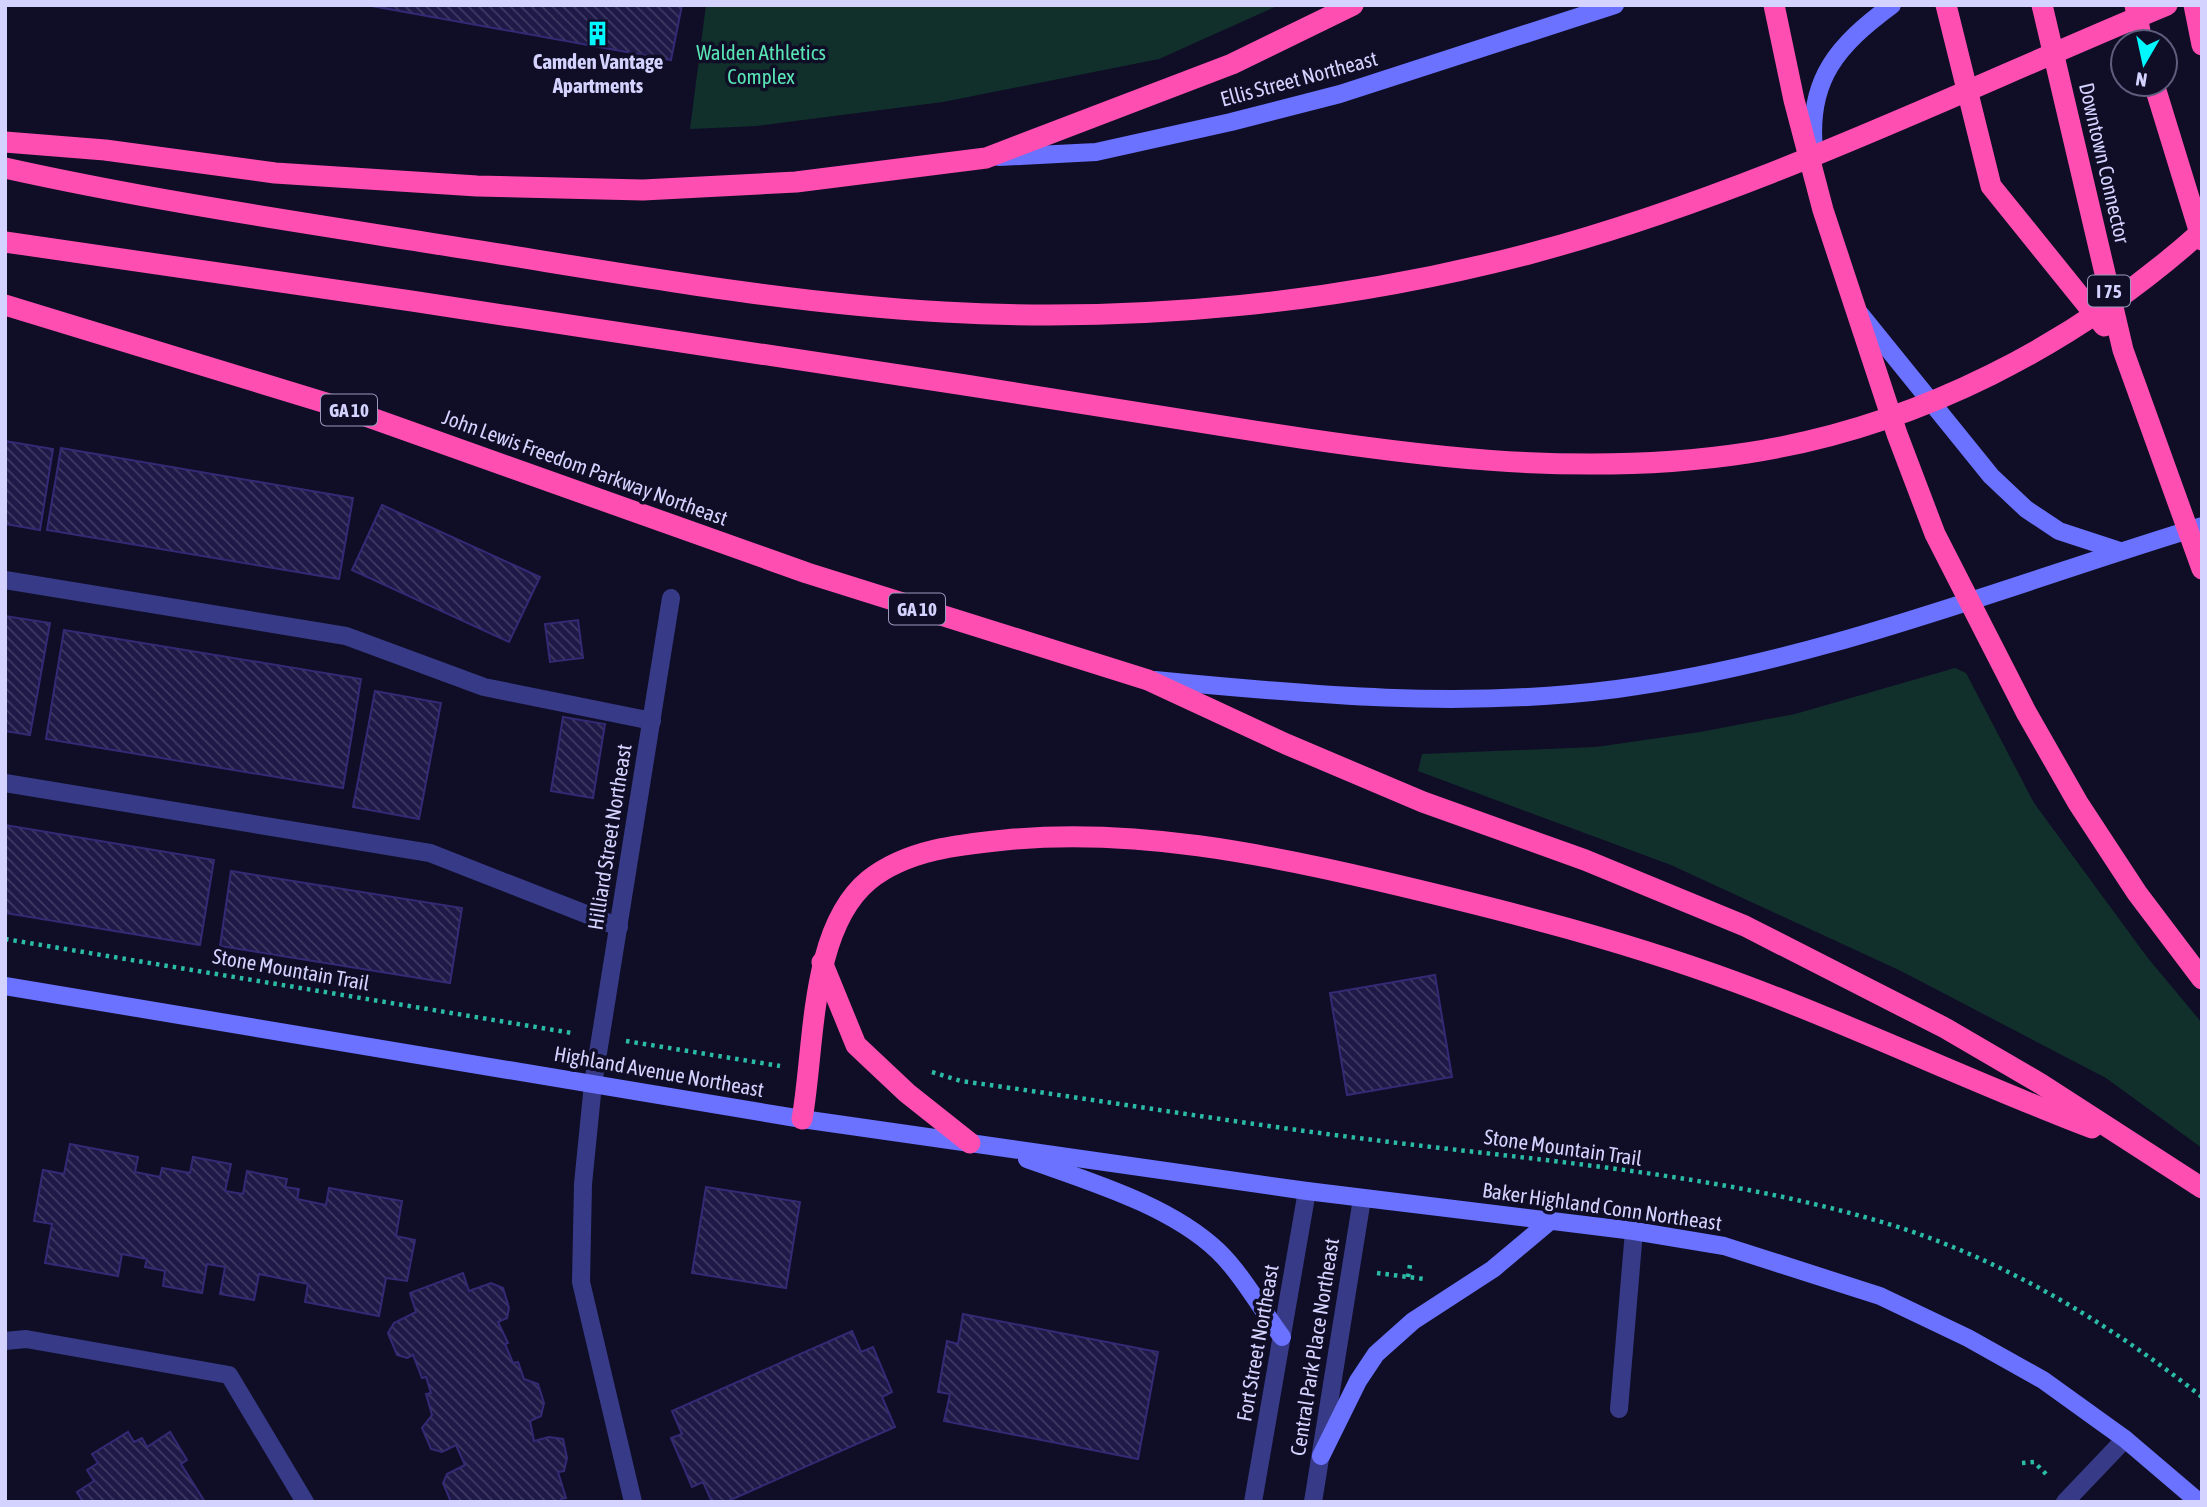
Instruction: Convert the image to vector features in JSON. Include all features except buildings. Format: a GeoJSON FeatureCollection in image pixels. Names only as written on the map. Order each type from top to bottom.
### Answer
{"type":"FeatureCollection","features":[{"type":"Feature","properties":{"kind":"highway"},"geometry":{"type":"LineString","coordinates":[[5,142],[104,150],[275,173],[554,190],[643,190],[796,182],[986,158],[1232,64],[1353,5]]}},
{"type":"Feature","properties":{"kind":"highway"},"geometry":{"type":"LineString","coordinates":[[1774,5],[1794,100],[1818,191],[1856,310],[1935,534],[2026,712],[2078,803],[2137,893],[2202,979]]}},
{"type":"Feature","properties":{"kind":"highway"},"geometry":{"type":"LineString","coordinates":[[1946,5],[1991,186],[2123,350]]}},
{"type":"Feature","properties":{"kind":"highway","name":"Downtown Connector"},"geometry":{"type":"LineString","coordinates":[[2042,5],[2123,350],[2202,569]]}},
{"type":"Feature","properties":{"kind":"highway"},"geometry":{"type":"LineString","coordinates":[[2135,5],[2139,28]]}},
{"type":"Feature","properties":{"kind":"highway"},"geometry":{"type":"LineString","coordinates":[[5,167],[104,190],[797,300],[971,313],[1157,311],[1295,298],[1399,282],[1526,255],[1611,231],[1793,166],[2167,5]]}},
{"type":"Feature","properties":{"kind":"highway"},"geometry":{"type":"LineString","coordinates":[[2194,5],[2202,45]]}},
{"type":"Feature","properties":{"kind":"highway"},"geometry":{"type":"LineString","coordinates":[[2158,98],[2202,240]]}},
{"type":"Feature","properties":{"kind":"highway"},"geometry":{"type":"LineString","coordinates":[[5,242],[637,333],[1375,449],[1499,461],[1598,463],[1679,461],[1750,452],[1818,439],[1896,414],[2020,361],[2077,328],[2136,286],[2202,231]]}},
{"type":"Feature","properties":{"kind":"highway","name":"John Lewis Freedom Parkway Northeast"},"geometry":{"type":"LineString","coordinates":[[5,305],[349,410],[807,573],[1148,680],[1286,744],[1423,802],[1585,860],[1745,926],[1945,1028],[2041,1084],[2130,1143]]}},
{"type":"Feature","properties":{"kind":"highway"},"geometry":{"type":"LineString","coordinates":[[802,1119],[822,960],[843,909],[868,881],[898,862],[927,852],[988,842],[1060,836],[1132,837],[1309,864],[1532,917],[1647,951],[1757,990],[2130,1143],[2202,1188]]}},
{"type":"Feature","properties":{"kind":"highway"},"geometry":{"type":"LineString","coordinates":[[822,960],[856,1045],[907,1093],[980,1144]]}},
{"type":"Feature","properties":{"kind":"main road","name":"Ellis Street Northeast"},"geometry":{"type":"LineString","coordinates":[[986,158],[1096,152],[1231,122],[1340,94],[1615,5]]}},
{"type":"Feature","properties":{"kind":"main road"},"geometry":{"type":"LineString","coordinates":[[1818,191],[1812,125],[1822,82],[1834,56],[1855,32],[1892,5]]}},
{"type":"Feature","properties":{"kind":"main road"},"geometry":{"type":"LineString","coordinates":[[1856,310],[1992,476],[2026,509],[2059,530],[2120,551]]}},
{"type":"Feature","properties":{"kind":"main road"},"geometry":{"type":"LineString","coordinates":[[1148,680],[1321,696],[1398,699],[1547,695],[1616,689],[1719,672],[1811,651],[1972,602],[2202,526]]}},
{"type":"Feature","properties":{"kind":"main road","name":"Highland Avenue Northeast"},"geometry":{"type":"LineString","coordinates":[[5,986],[802,1119],[1307,1191]]}},
{"type":"Feature","properties":{"kind":"main road"},"geometry":{"type":"LineString","coordinates":[[980,1144],[1091,1182],[1148,1206],[1195,1233],[1219,1252],[1282,1337]]}},
{"type":"Feature","properties":{"kind":"main road","name":"Baker Highland Conn Northeast"},"geometry":{"type":"LineString","coordinates":[[1307,1191],[1634,1231],[1724,1246],[1880,1296],[1968,1338],[2043,1380],[2125,1439],[2199,1502]]}},
{"type":"Feature","properties":{"kind":"main road"},"geometry":{"type":"LineString","coordinates":[[1321,1456],[1358,1381],[1376,1354],[1413,1321],[1493,1269],[1550,1221]]}},
{"type":"Feature","properties":{"kind":"street"},"geometry":{"type":"LineString","coordinates":[[5,580],[346,636],[484,687],[652,721]]}},
{"type":"Feature","properties":{"kind":"street","name":"Hilliard Street Northeast"},"geometry":{"type":"LineString","coordinates":[[633,1502],[581,1282],[583,1184],[593,1084],[671,598]]}},
{"type":"Feature","properties":{"kind":"street"},"geometry":{"type":"LineString","coordinates":[[5,783],[430,853],[619,927]]}},
{"type":"Feature","properties":{"kind":"street","name":"Fort Street Northeast"},"geometry":{"type":"LineString","coordinates":[[1253,1502],[1307,1191]]}},
{"type":"Feature","properties":{"kind":"street","name":"Central Park Place Northeast"},"geometry":{"type":"LineString","coordinates":[[1313,1502],[1362,1199]]}},
{"type":"Feature","properties":{"kind":"street"},"geometry":{"type":"LineString","coordinates":[[1619,1409],[1634,1231]]}},
{"type":"Feature","properties":{"kind":"street"},"geometry":{"type":"LineString","coordinates":[[5,1341],[26,1339],[229,1376],[304,1502]]}},
{"type":"Feature","properties":{"kind":"street"},"geometry":{"type":"LineString","coordinates":[[2066,1502],[2125,1439]]}},
{"type":"Feature","properties":{"kind":"path","name":"Stone Mountain Trail"},"geometry":{"type":"LineString","coordinates":[[5,939],[572,1033]]}},
{"type":"Feature","properties":{"kind":"path"},"geometry":{"type":"LineString","coordinates":[[637,1042],[784,1066]]}},
{"type":"Feature","properties":{"kind":"path","name":"Stone Mountain Trail"},"geometry":{"type":"LineString","coordinates":[[922,1068],[961,1081],[1221,1121],[1569,1163],[1749,1189],[1815,1204],[1922,1236],[1970,1255],[2049,1293],[2124,1339],[2202,1397]]}},
{"type":"Feature","properties":{"kind":"path"},"geometry":{"type":"LineString","coordinates":[[1373,1272],[1408,1277],[1409,1265]]}},
{"type":"Feature","properties":{"kind":"path"},"geometry":{"type":"LineString","coordinates":[[2022,1463],[2039,1465],[2051,1479]]}},
{"type":"Feature","properties":{"kind":"green space","name":"Walden Athletics Complex"},"geometry":{"type":"Polygon","coordinates":[[[706,5],[1279,5],[1159,59],[943,102],[757,126],[690,129],[706,5]]]}},
{"type":"Feature","properties":{"kind":"green space"},"geometry":{"type":"Polygon","coordinates":[[[1955,668],[1966,673],[2034,803],[2147,957],[2202,1023],[2202,1148],[2106,1078],[1901,971],[1671,865],[1418,771],[1422,754],[1596,747],[1700,732],[1795,714],[1955,668]]]}},
{"type":"Feature","properties":{"kind":"place","name":"Camden Vantage Apartments"},"geometry":{"type":"Point","coordinates":[598,33]}}]}
